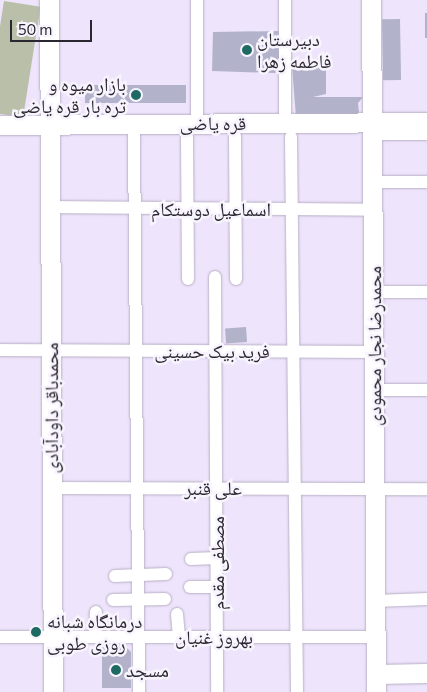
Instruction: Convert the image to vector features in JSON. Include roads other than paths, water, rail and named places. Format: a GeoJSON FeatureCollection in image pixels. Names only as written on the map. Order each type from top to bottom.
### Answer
{"type":"FeatureCollection","features":[{"type":"Feature","properties":{"kind":"street","name":"محمدباقر داودآبادی"},"geometry":{"type":"LineString","coordinates":[[49,0],[53,692]]}},
{"type":"Feature","properties":{"kind":"street"},"geometry":{"type":"LineString","coordinates":[[188,279],[187,208],[197,0]]}},
{"type":"Feature","properties":{"kind":"street"},"geometry":{"type":"LineString","coordinates":[[284,0],[292,209],[297,692]]}},
{"type":"Feature","properties":{"kind":"street","name":"محمدرضا نجار محمودی"},"geometry":{"type":"LineString","coordinates":[[371,0],[376,683]]}},
{"type":"Feature","properties":{"kind":"street","name":"قره یاضی"},"geometry":{"type":"LineString","coordinates":[[0,125],[192,130],[288,130],[372,128],[427,122]]}},
{"type":"Feature","properties":{"kind":"street"},"geometry":{"type":"LineString","coordinates":[[372,128],[427,134]]}},
{"type":"Feature","properties":{"kind":"street"},"geometry":{"type":"LineString","coordinates":[[134,135],[139,692]]}},
{"type":"Feature","properties":{"kind":"street"},"geometry":{"type":"LineString","coordinates":[[235,136],[236,279]]}},
{"type":"Feature","properties":{"kind":"street"},"geometry":{"type":"LineString","coordinates":[[372,182],[427,182]]}},
{"type":"Feature","properties":{"kind":"street","name":"اسماعیل دوستکام"},"geometry":{"type":"LineString","coordinates":[[50,207],[372,210]]}},
{"type":"Feature","properties":{"kind":"street","name":"مصطفی مقدم"},"geometry":{"type":"LineString","coordinates":[[215,277],[217,692]]}},
{"type":"Feature","properties":{"kind":"street"},"geometry":{"type":"LineString","coordinates":[[373,292],[427,292]]}},
{"type":"Feature","properties":{"kind":"street","name":"فرید بیک حسینی"},"geometry":{"type":"LineString","coordinates":[[0,350],[374,352]]}},
{"type":"Feature","properties":{"kind":"street"},"geometry":{"type":"LineString","coordinates":[[374,390],[427,390]]}},
{"type":"Feature","properties":{"kind":"street","name":"علی قنبر"},"geometry":{"type":"LineString","coordinates":[[52,488],[427,489]]}},
{"type":"Feature","properties":{"kind":"street"},"geometry":{"type":"LineString","coordinates":[[191,559],[216,558]]}},
{"type":"Feature","properties":{"kind":"street"},"geometry":{"type":"LineString","coordinates":[[115,576],[166,574]]}},
{"type":"Feature","properties":{"kind":"street"},"geometry":{"type":"LineString","coordinates":[[190,587],[217,587]]}},
{"type":"Feature","properties":{"kind":"street"},"geometry":{"type":"LineString","coordinates":[[112,600],[165,598]]}},
{"type":"Feature","properties":{"kind":"street"},"geometry":{"type":"LineString","coordinates":[[376,601],[427,599]]}},
{"type":"Feature","properties":{"kind":"street"},"geometry":{"type":"LineString","coordinates":[[95,637],[96,612]]}},
{"type":"Feature","properties":{"kind":"street"},"geometry":{"type":"LineString","coordinates":[[177,614],[179,637]]}},
{"type":"Feature","properties":{"kind":"street","name":"بهروز غنیان"},"geometry":{"type":"LineString","coordinates":[[0,637],[376,637]]}},
{"type":"Feature","properties":{"kind":"street"},"geometry":{"type":"LineString","coordinates":[[376,683],[427,673]]}},
{"type":"Feature","properties":{"kind":"place","name":"دبیرستان فاطمه زهرا"},"geometry":{"type":"Point","coordinates":[247,50]}},
{"type":"Feature","properties":{"kind":"place","name":"بازار میوه و تره بار قره یاضی"},"geometry":{"type":"Point","coordinates":[136,95]}},
{"type":"Feature","properties":{"kind":"place","name":"درمانگاه شبانه روزی طوبی"},"geometry":{"type":"Point","coordinates":[36,632]}},
{"type":"Feature","properties":{"kind":"place","name":"مسجد"},"geometry":{"type":"Point","coordinates":[116,670]}}]}
